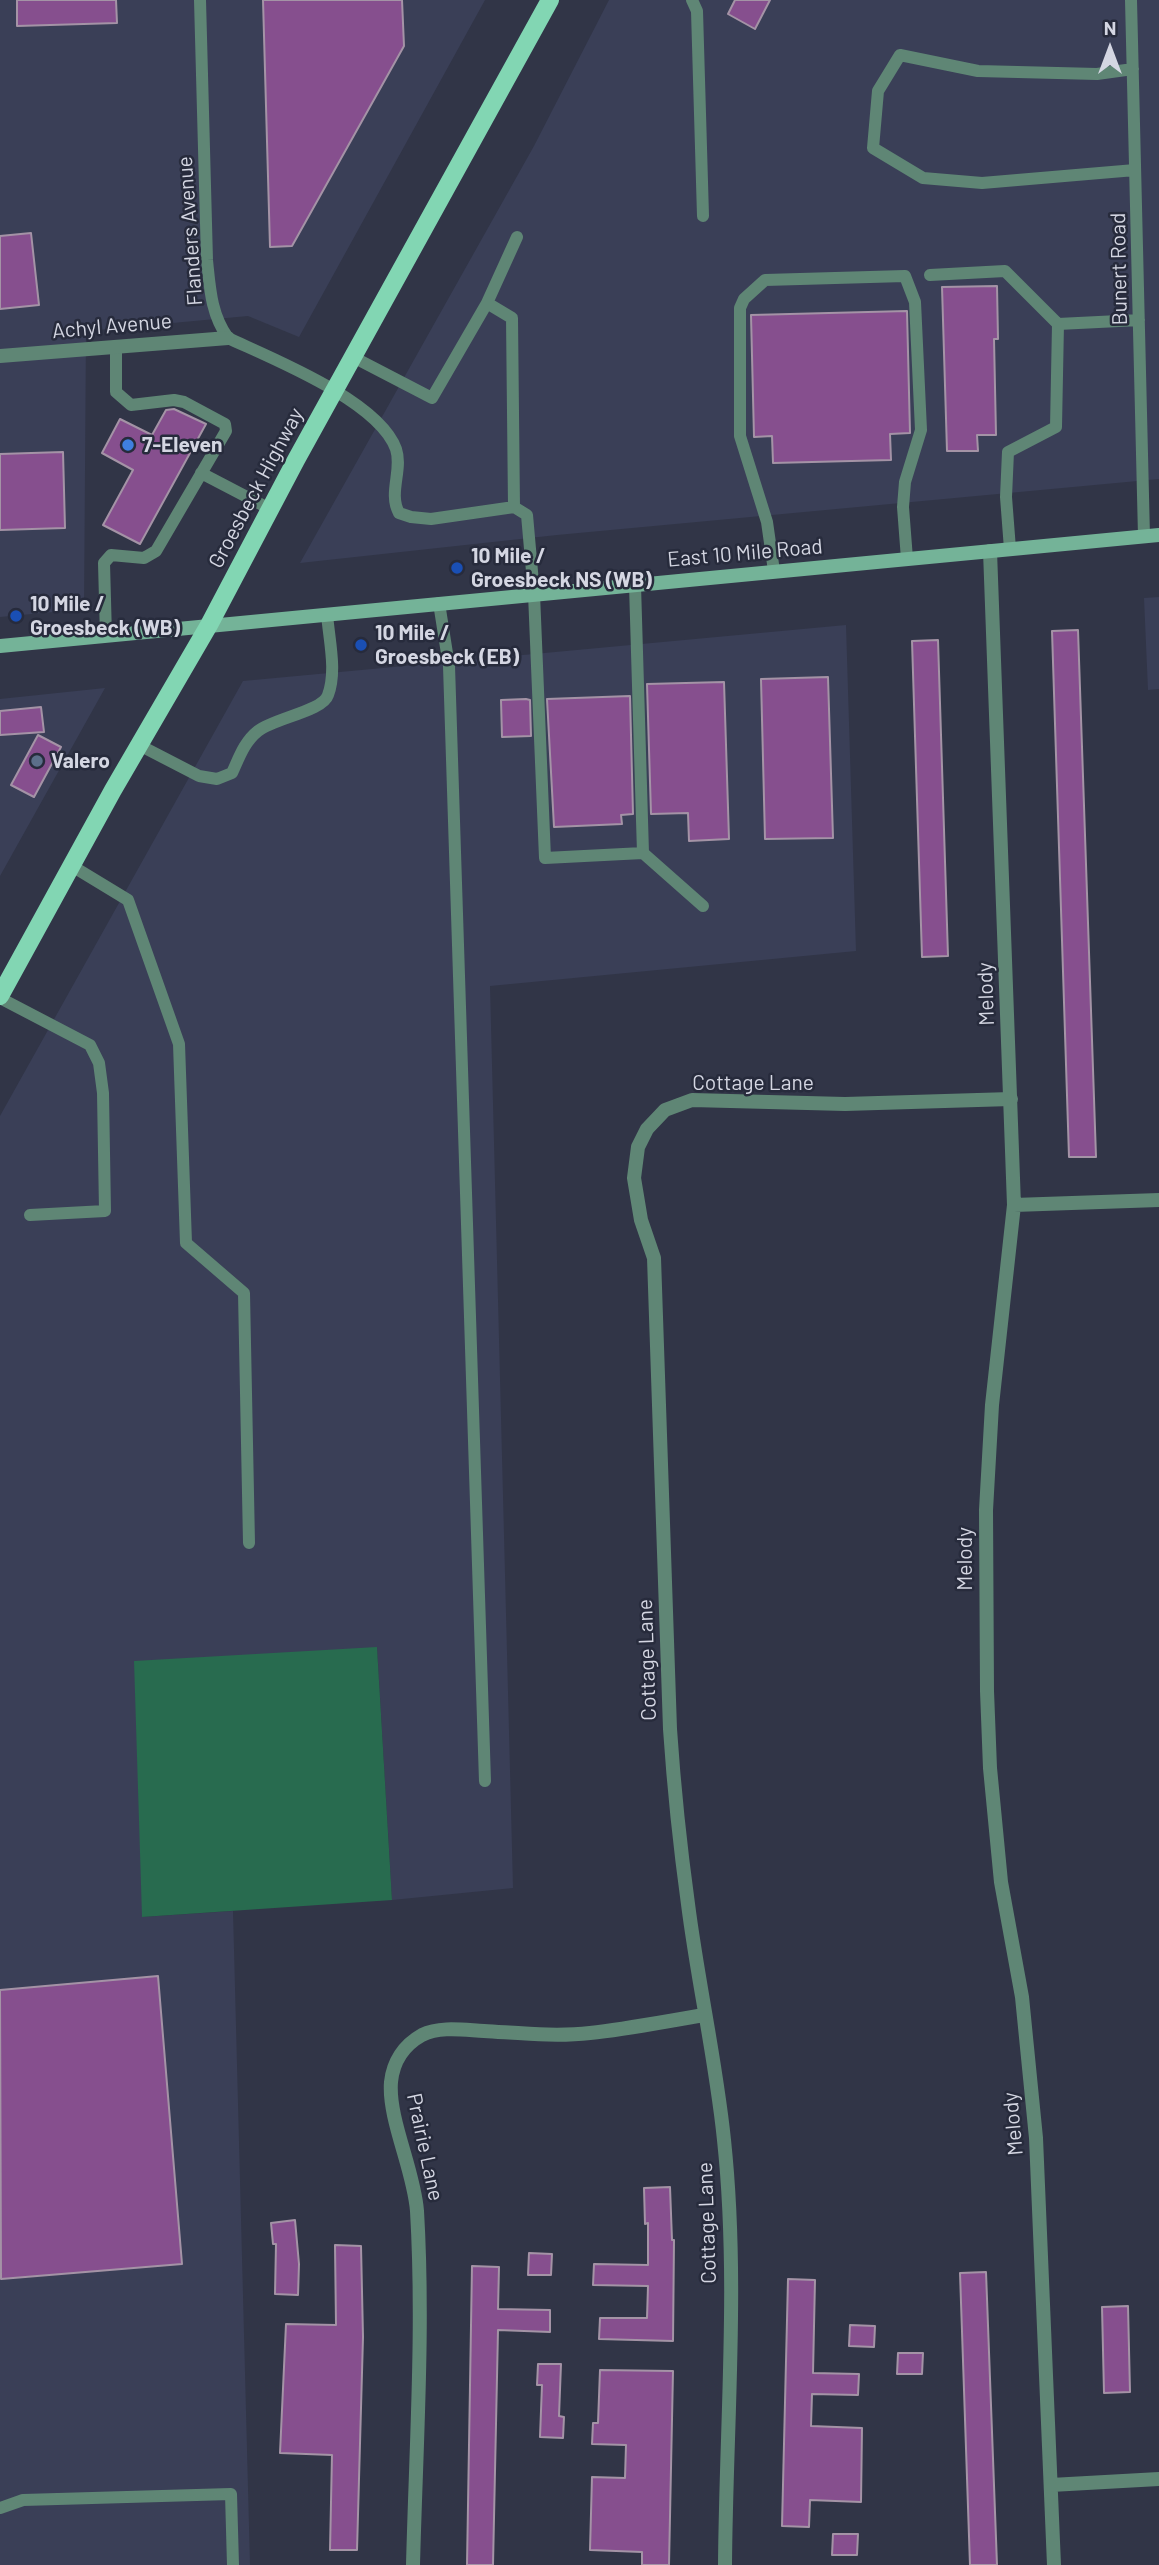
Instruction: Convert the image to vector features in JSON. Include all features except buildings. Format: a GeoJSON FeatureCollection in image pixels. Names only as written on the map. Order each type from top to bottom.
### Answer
{"type":"FeatureCollection","features":[{"type":"Feature","properties":{"kind":"main road","name":"Groesbeck Highway"},"geometry":{"type":"LineString","coordinates":[[0,997],[139,745],[209,625],[548,1]]}},
{"type":"Feature","properties":{"kind":"main road","name":"East 10 Mile Road"},"geometry":{"type":"LineString","coordinates":[[0,646],[1152,536]]}},
{"type":"Feature","properties":{"kind":"street","name":"Achyl Avenue"},"geometry":{"type":"LineString","coordinates":[[0,356],[228,338]]}},
{"type":"Feature","properties":{"kind":"street","name":"Melody"},"geometry":{"type":"LineString","coordinates":[[990,551],[1014,1205],[992,1405],[985,1577],[987,1691],[990,1768],[1001,1882],[1022,1997],[1036,2138],[1054,2565]]}},
{"type":"Feature","properties":{"kind":"street","name":"Cottage Lane"},"geometry":{"type":"LineString","coordinates":[[725,2565],[731,2342],[730,2229],[724,2140],[688,1904],[674,1784],[654,1258],[641,1220],[634,1178],[638,1147],[647,1129],[665,1110],[692,1100],[845,1104],[1011,1099]]}},
{"type":"Feature","properties":{"kind":"street"},"geometry":{"type":"LineString","coordinates":[[1014,1205],[1159,1200]]}},
{"type":"Feature","properties":{"kind":"street","name":"Prairie Lane"},"geometry":{"type":"LineString","coordinates":[[413,2565],[419,2256],[415,2196],[391,2096],[393,2066],[416,2039],[440,2030],[588,2033],[705,2015]]}},
{"type":"Feature","properties":{"kind":"street"},"geometry":{"type":"LineString","coordinates":[[1051,2485],[1159,2479]]}},
{"type":"Feature","properties":{"kind":"lane","name":"Flanders Avenue"},"geometry":{"type":"LineString","coordinates":[[200,0],[207,260],[211,299],[218,323],[228,338]]}},
{"type":"Feature","properties":{"kind":"lane"},"geometry":{"type":"LineString","coordinates":[[692,0],[697,11],[703,216]]}},
{"type":"Feature","properties":{"kind":"lane","name":"Bunert Road"},"geometry":{"type":"LineString","coordinates":[[1132,0],[1139,320],[1152,536]]}},
{"type":"Feature","properties":{"kind":"lane"},"geometry":{"type":"LineString","coordinates":[[1133,69],[1097,74],[978,71],[900,55],[878,91],[873,148],[923,178],[982,183],[1135,170]]}},
{"type":"Feature","properties":{"kind":"lane"},"geometry":{"type":"LineString","coordinates":[[353,357],[432,398],[487,303],[517,237]]}},
{"type":"Feature","properties":{"kind":"lane"},"geometry":{"type":"LineString","coordinates":[[930,275],[1005,271],[1058,324],[1056,427],[1008,452],[1006,497],[1010,549]]}},
{"type":"Feature","properties":{"kind":"lane"},"geometry":{"type":"LineString","coordinates":[[774,571],[767,522],[740,436],[740,308],[744,299],[765,280],[905,276],[915,302],[921,420],[921,430],[905,482],[902,507],[907,559]]}},
{"type":"Feature","properties":{"kind":"lane"},"geometry":{"type":"LineString","coordinates":[[487,303],[512,318],[514,507]]}},
{"type":"Feature","properties":{"kind":"lane"},"geometry":{"type":"LineString","coordinates":[[1058,324],[1139,320]]}},
{"type":"Feature","properties":{"kind":"lane"},"geometry":{"type":"LineString","coordinates":[[228,338],[335,389],[382,427],[397,454],[395,506],[399,513],[431,519],[514,507],[527,515],[530,524],[534,594],[545,858],[643,853],[703,906]]}},
{"type":"Feature","properties":{"kind":"lane"},"geometry":{"type":"LineString","coordinates":[[106,636],[104,562],[111,555],[144,558],[156,551],[226,431],[225,424],[184,402],[174,400],[131,405],[116,392],[116,347]]}},
{"type":"Feature","properties":{"kind":"lane"},"geometry":{"type":"LineString","coordinates":[[201,473],[270,509]]}},
{"type":"Feature","properties":{"kind":"lane"},"geometry":{"type":"LineString","coordinates":[[635,585],[643,853]]}},
{"type":"Feature","properties":{"kind":"lane"},"geometry":{"type":"LineString","coordinates":[[439,603],[449,666],[485,1781]]}},
{"type":"Feature","properties":{"kind":"lane"},"geometry":{"type":"LineString","coordinates":[[139,745],[198,776],[217,779],[232,773],[245,744],[256,733],[273,721],[322,706],[328,698],[332,676],[327,614]]}},
{"type":"Feature","properties":{"kind":"lane"},"geometry":{"type":"LineString","coordinates":[[72,866],[128,900],[179,1044],[186,1243],[244,1293],[249,1543]]}},
{"type":"Feature","properties":{"kind":"lane"},"geometry":{"type":"LineString","coordinates":[[0,997],[90,1045],[99,1063],[103,1093],[105,1211],[30,1215]]}},
{"type":"Feature","properties":{"kind":"lane"},"geometry":{"type":"LineString","coordinates":[[0,2508],[23,2500],[231,2494],[233,2565]]}},
{"type":"Feature","properties":{"kind":"shaded area"},"geometry":{"type":"Polygon","coordinates":[[[0,0],[485,0],[299,337],[248,316],[86,331],[84,609],[0,617],[0,0]]]}},
{"type":"Feature","properties":{"kind":"shaded area"},"geometry":{"type":"Polygon","coordinates":[[[609,0],[1159,0],[1159,479],[557,535],[300,563],[534,146],[609,0]]]}},
{"type":"Feature","properties":{"kind":"shaded area"},"geometry":{"type":"Polygon","coordinates":[[[1159,597],[1159,689],[1148,690],[1144,598],[1159,597]]]}},
{"type":"Feature","properties":{"kind":"shaded area"},"geometry":{"type":"Polygon","coordinates":[[[846,625],[856,951],[490,986],[513,1888],[392,1900],[377,1647],[142,1917],[233,1911],[250,2565],[0,2565],[0,1116],[243,681],[846,625]]]}},
{"type":"Feature","properties":{"kind":"shaded area"},"geometry":{"type":"Polygon","coordinates":[[[105,688],[0,876],[0,699],[105,688]]]}},
{"type":"Feature","properties":{"kind":"green space"},"geometry":{"type":"Polygon","coordinates":[[[377,1647],[392,1900],[142,1917],[134,1661],[377,1647]]]}},
{"type":"Feature","properties":{"kind":"place","name":"7-Eleven"},"geometry":{"type":"Point","coordinates":[128,445]}},
{"type":"Feature","properties":{"kind":"place","name":"10 Mile / Groesbeck NS (WB)"},"geometry":{"type":"Point","coordinates":[457,568]}},
{"type":"Feature","properties":{"kind":"place","name":"10 Mile / Groesbeck (WB)"},"geometry":{"type":"Point","coordinates":[16,616]}},
{"type":"Feature","properties":{"kind":"place","name":"10 Mile / Groesbeck (EB)"},"geometry":{"type":"Point","coordinates":[361,645]}},
{"type":"Feature","properties":{"kind":"place","name":"Valero"},"geometry":{"type":"Point","coordinates":[37,761]}}]}
